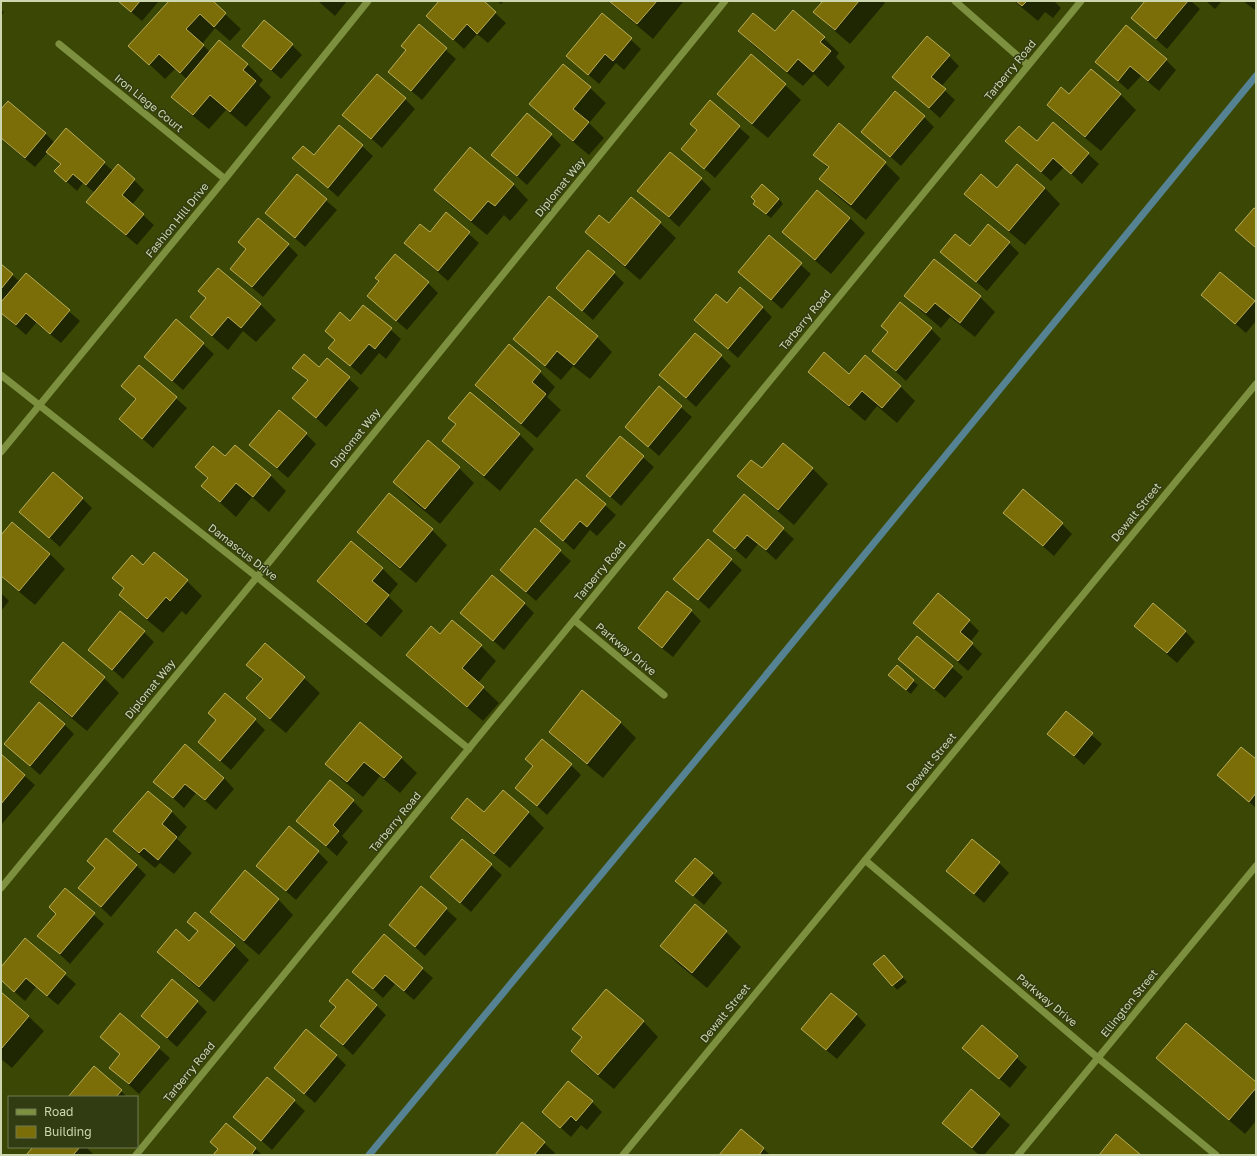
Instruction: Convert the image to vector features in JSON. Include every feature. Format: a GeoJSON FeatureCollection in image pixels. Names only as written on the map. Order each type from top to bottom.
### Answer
{"type":"FeatureCollection","features":[{"type":"Feature","properties":{"kind":"street","name":"Fashion Hill Drive"},"geometry":{"type":"LineString","coordinates":[[1,452],[225,179],[368,1]]}},
{"type":"Feature","properties":{"kind":"street","name":"Diplomat Way"},"geometry":{"type":"LineString","coordinates":[[1,888],[257,577],[725,1]]}},
{"type":"Feature","properties":{"kind":"street"},"geometry":{"type":"LineString","coordinates":[[954,1],[1028,65]]}},
{"type":"Feature","properties":{"kind":"street","name":"Tarberry Road"},"geometry":{"type":"LineString","coordinates":[[136,1155],[1081,1]]}},
{"type":"Feature","properties":{"kind":"street","name":"Iron Liege Court"},"geometry":{"type":"LineString","coordinates":[[59,44],[225,179]]}},
{"type":"Feature","properties":{"kind":"street","name":"Damascus Drive"},"geometry":{"type":"LineString","coordinates":[[1,375],[257,577],[468,749]]}},
{"type":"Feature","properties":{"kind":"street","name":"Dewalt Street"},"geometry":{"type":"LineString","coordinates":[[623,1155],[1256,384]]}},
{"type":"Feature","properties":{"kind":"street","name":"Parkway Drive"},"geometry":{"type":"LineString","coordinates":[[574,620],[664,695]]}},
{"type":"Feature","properties":{"kind":"street","name":"Parkway Drive"},"geometry":{"type":"LineString","coordinates":[[865,860],[1098,1058],[1216,1155]]}},
{"type":"Feature","properties":{"kind":"street","name":"Ellington Street"},"geometry":{"type":"LineString","coordinates":[[1018,1155],[1256,866]]}},
{"type":"Feature","properties":{"kind":"building"},"geometry":{"type":"Polygon","coordinates":[[[118,1],[140,1],[131,12],[118,1]]]}},
{"type":"Feature","properties":{"kind":"building"},"geometry":{"type":"Polygon","coordinates":[[[169,1],[213,1],[226,13],[214,27],[200,14],[186,29],[204,45],[180,73],[159,54],[149,65],[128,46],[169,1]]]}},
{"type":"Feature","properties":{"kind":"building"},"geometry":{"type":"Polygon","coordinates":[[[439,1],[484,1],[496,12],[477,34],[467,24],[453,40],[426,16],[439,1]]]}},
{"type":"Feature","properties":{"kind":"building"},"geometry":{"type":"Polygon","coordinates":[[[609,1],[657,1],[637,24],[609,1]]]}},
{"type":"Feature","properties":{"kind":"building"},"geometry":{"type":"Polygon","coordinates":[[[823,1],[859,1],[835,30],[813,12],[823,1]]]}},
{"type":"Feature","properties":{"kind":"building"},"geometry":{"type":"Polygon","coordinates":[[[1016,1],[1027,1],[1022,6],[1016,1]]]}},
{"type":"Feature","properties":{"kind":"building"},"geometry":{"type":"Polygon","coordinates":[[[1145,1],[1188,1],[1156,39],[1131,18],[1145,1]]]}},
{"type":"Feature","properties":{"kind":"building"},"geometry":{"type":"Polygon","coordinates":[[[793,10],[825,37],[820,42],[831,51],[813,72],[798,59],[787,72],[738,31],[753,13],[775,31],[793,10]]]}},
{"type":"Feature","properties":{"kind":"building"},"geometry":{"type":"Polygon","coordinates":[[[602,13],[632,38],[613,61],[605,54],[588,75],[566,56],[602,13]]]}},
{"type":"Feature","properties":{"kind":"building"},"geometry":{"type":"Polygon","coordinates":[[[264,20],[293,44],[271,70],[242,46],[264,20]]]}},
{"type":"Feature","properties":{"kind":"building"},"geometry":{"type":"Polygon","coordinates":[[[419,24],[447,48],[411,91],[388,72],[406,50],[401,46],[419,24]]]}},
{"type":"Feature","properties":{"kind":"building"},"geometry":{"type":"Polygon","coordinates":[[[1126,25],[1167,59],[1148,81],[1130,66],[1118,81],[1095,62],[1126,25]]]}},
{"type":"Feature","properties":{"kind":"building"},"geometry":{"type":"Polygon","coordinates":[[[927,36],[950,55],[931,77],[946,89],[929,108],[892,77],[927,36]]]}},
{"type":"Feature","properties":{"kind":"building"},"geometry":{"type":"Polygon","coordinates":[[[219,40],[248,64],[243,70],[256,81],[230,112],[210,95],[193,115],[171,97],[219,40]]]}},
{"type":"Feature","properties":{"kind":"building"},"geometry":{"type":"Polygon","coordinates":[[[751,54],[786,84],[752,124],[717,94],[751,54]]]}},
{"type":"Feature","properties":{"kind":"building"},"geometry":{"type":"Polygon","coordinates":[[[563,64],[591,87],[573,109],[589,122],[573,141],[529,104],[563,64]]]}},
{"type":"Feature","properties":{"kind":"building"},"geometry":{"type":"Polygon","coordinates":[[[1091,69],[1121,94],[1085,137],[1047,105],[1061,87],[1069,94],[1091,69]]]}},
{"type":"Feature","properties":{"kind":"building"},"geometry":{"type":"Polygon","coordinates":[[[377,74],[406,98],[371,139],[342,115],[377,74]]]}},
{"type":"Feature","properties":{"kind":"building"},"geometry":{"type":"Polygon","coordinates":[[[895,91],[925,116],[890,157],[861,132],[895,91]]]}},
{"type":"Feature","properties":{"kind":"building"},"geometry":{"type":"Polygon","coordinates":[[[710,100],[740,126],[704,169],[681,149],[697,130],[690,124],[710,100]]]}},
{"type":"Feature","properties":{"kind":"building"},"geometry":{"type":"Polygon","coordinates":[[[8,101],[46,133],[25,158],[1,138],[1,109],[8,101]]]}},
{"type":"Feature","properties":{"kind":"building"},"geometry":{"type":"Polygon","coordinates":[[[527,113],[552,134],[517,176],[491,155],[527,113]]]}},
{"type":"Feature","properties":{"kind":"building"},"geometry":{"type":"Polygon","coordinates":[[[1053,122],[1089,153],[1071,174],[1053,158],[1041,172],[1005,141],[1019,126],[1037,141],[1053,122]]]}},
{"type":"Feature","properties":{"kind":"building"},"geometry":{"type":"Polygon","coordinates":[[[839,123],[886,162],[851,205],[819,179],[829,167],[813,155],[839,123]]]}},
{"type":"Feature","properties":{"kind":"building"},"geometry":{"type":"Polygon","coordinates":[[[339,125],[363,145],[328,188],[292,158],[303,146],[314,155],[339,125]]]}},
{"type":"Feature","properties":{"kind":"building"},"geometry":{"type":"Polygon","coordinates":[[[66,128],[105,162],[86,185],[73,174],[66,182],[54,171],[61,164],[46,152],[66,128]]]}},
{"type":"Feature","properties":{"kind":"building"},"geometry":{"type":"Polygon","coordinates":[[[470,147],[514,184],[495,206],[488,201],[471,221],[434,190],[470,147]]]}},
{"type":"Feature","properties":{"kind":"building"},"geometry":{"type":"Polygon","coordinates":[[[670,152],[702,178],[669,217],[637,191],[670,152]]]}},
{"type":"Feature","properties":{"kind":"building"},"geometry":{"type":"Polygon","coordinates":[[[118,164],[135,179],[122,195],[144,214],[126,235],[86,202],[118,164]]]}},
{"type":"Feature","properties":{"kind":"building"},"geometry":{"type":"Polygon","coordinates":[[[1017,164],[1045,188],[1009,231],[964,194],[981,174],[997,188],[1017,164]]]}},
{"type":"Feature","properties":{"kind":"building"},"geometry":{"type":"Polygon","coordinates":[[[297,174],[327,199],[295,238],[265,213],[297,174]]]}},
{"type":"Feature","properties":{"kind":"building"},"geometry":{"type":"Polygon","coordinates":[[[762,184],[779,199],[766,214],[753,204],[755,201],[751,197],[762,184]]]}},
{"type":"Feature","properties":{"kind":"building"},"geometry":{"type":"Polygon","coordinates":[[[817,190],[850,218],[815,260],[782,232],[817,190]]]}},
{"type":"Feature","properties":{"kind":"building"},"geometry":{"type":"Polygon","coordinates":[[[631,197],[661,222],[625,266],[585,232],[599,215],[609,223],[631,197]]]}},
{"type":"Feature","properties":{"kind":"building"},"geometry":{"type":"Polygon","coordinates":[[[1254,208],[1256,209],[1256,248],[1235,230],[1254,208]]]}},
{"type":"Feature","properties":{"kind":"building"},"geometry":{"type":"Polygon","coordinates":[[[446,212],[470,232],[438,271],[404,243],[420,224],[430,232],[446,212]]]}},
{"type":"Feature","properties":{"kind":"building"},"geometry":{"type":"Polygon","coordinates":[[[258,218],[289,244],[252,287],[230,269],[246,249],[238,242],[258,218]]]}},
{"type":"Feature","properties":{"kind":"building"},"geometry":{"type":"Polygon","coordinates":[[[988,224],[1010,242],[976,282],[940,252],[955,234],[970,246],[988,224]]]}},
{"type":"Feature","properties":{"kind":"building"},"geometry":{"type":"Polygon","coordinates":[[[769,235],[802,263],[771,300],[738,272],[769,235]]]}},
{"type":"Feature","properties":{"kind":"building"},"geometry":{"type":"Polygon","coordinates":[[[588,250],[615,272],[582,311],[556,288],[588,250]]]}},
{"type":"Feature","properties":{"kind":"building"},"geometry":{"type":"Polygon","coordinates":[[[395,254],[429,282],[396,321],[367,296],[379,281],[375,278],[395,254]]]}},
{"type":"Feature","properties":{"kind":"building"},"geometry":{"type":"Polygon","coordinates":[[[934,259],[981,296],[960,323],[935,303],[926,313],[904,296],[934,259]]]}},
{"type":"Feature","properties":{"kind":"building"},"geometry":{"type":"Polygon","coordinates":[[[1,264],[13,274],[1,289],[1,264]]]}},
{"type":"Feature","properties":{"kind":"building"},"geometry":{"type":"Polygon","coordinates":[[[218,268],[261,304],[241,328],[228,317],[212,336],[190,317],[206,298],[198,291],[218,268]]]}},
{"type":"Feature","properties":{"kind":"building"},"geometry":{"type":"Polygon","coordinates":[[[1220,272],[1255,301],[1235,324],[1201,295],[1220,272]]]}},
{"type":"Feature","properties":{"kind":"building"},"geometry":{"type":"Polygon","coordinates":[[[26,273],[70,310],[50,334],[26,313],[16,325],[1,313],[1,302],[26,273]]]}},
{"type":"Feature","properties":{"kind":"building"},"geometry":{"type":"Polygon","coordinates":[[[740,287],[763,307],[728,349],[694,320],[716,294],[727,303],[740,287]]]}},
{"type":"Feature","properties":{"kind":"building"},"geometry":{"type":"Polygon","coordinates":[[[549,296],[598,336],[574,365],[557,351],[545,366],[513,339],[549,296]]]}},
{"type":"Feature","properties":{"kind":"building"},"geometry":{"type":"Polygon","coordinates":[[[900,302],[932,328],[896,371],[872,351],[888,332],[881,326],[900,302]]]}},
{"type":"Feature","properties":{"kind":"building"},"geometry":{"type":"Polygon","coordinates":[[[363,305],[392,328],[375,349],[369,344],[350,366],[328,348],[335,340],[325,331],[340,312],[350,321],[363,305]]]}},
{"type":"Feature","properties":{"kind":"building"},"geometry":{"type":"Polygon","coordinates":[[[176,319],[204,343],[172,381],[144,357],[176,319]]]}},
{"type":"Feature","properties":{"kind":"building"},"geometry":{"type":"Polygon","coordinates":[[[695,333],[722,355],[686,398],[659,375],[695,333]]]}},
{"type":"Feature","properties":{"kind":"building"},"geometry":{"type":"Polygon","coordinates":[[[509,344],[541,371],[532,382],[546,394],[521,424],[475,385],[509,344]]]}},
{"type":"Feature","properties":{"kind":"building"},"geometry":{"type":"Polygon","coordinates":[[[824,352],[849,374],[865,355],[901,386],[882,408],[862,391],[849,406],[808,372],[824,352]]]}},
{"type":"Feature","properties":{"kind":"building"},"geometry":{"type":"Polygon","coordinates":[[[304,354],[319,367],[327,358],[350,377],[316,418],[292,398],[308,380],[292,368],[304,354]]]}},
{"type":"Feature","properties":{"kind":"building"},"geometry":{"type":"Polygon","coordinates":[[[139,365],[177,397],[142,439],[119,419],[136,399],[121,386],[139,365]]]}},
{"type":"Feature","properties":{"kind":"building"},"geometry":{"type":"Polygon","coordinates":[[[659,386],[682,406],[648,447],[625,427],[659,386]]]}},
{"type":"Feature","properties":{"kind":"building"},"geometry":{"type":"Polygon","coordinates":[[[470,392],[520,434],[484,476],[442,441],[456,424],[448,418],[470,392]]]}},
{"type":"Feature","properties":{"kind":"building"},"geometry":{"type":"Polygon","coordinates":[[[279,410],[307,433],[277,468],[249,445],[279,410]]]}},
{"type":"Feature","properties":{"kind":"building"},"geometry":{"type":"Polygon","coordinates":[[[620,436],[644,456],[610,497],[586,476],[620,436]]]}},
{"type":"Feature","properties":{"kind":"building"},"geometry":{"type":"Polygon","coordinates":[[[428,440],[460,467],[425,509],[393,482],[428,440]]]}},
{"type":"Feature","properties":{"kind":"building"},"geometry":{"type":"Polygon","coordinates":[[[783,443],[813,468],[778,510],[737,476],[751,460],[762,468],[783,443]]]}},
{"type":"Feature","properties":{"kind":"building"},"geometry":{"type":"Polygon","coordinates":[[[235,445],[271,475],[253,497],[236,483],[220,502],[201,486],[208,478],[195,467],[213,446],[225,456],[235,445]]]}},
{"type":"Feature","properties":{"kind":"building"},"geometry":{"type":"Polygon","coordinates":[[[53,472],[83,498],[49,538],[19,512],[53,472]]]}},
{"type":"Feature","properties":{"kind":"building"},"geometry":{"type":"Polygon","coordinates":[[[576,479],[606,504],[587,527],[580,521],[563,541],[540,521],[576,479]]]}},
{"type":"Feature","properties":{"kind":"building"},"geometry":{"type":"Polygon","coordinates":[[[1023,489],[1063,523],[1043,546],[1003,513],[1023,489]]]}},
{"type":"Feature","properties":{"kind":"building"},"geometry":{"type":"Polygon","coordinates":[[[389,493],[433,529],[400,568],[357,532],[389,493]]]}},
{"type":"Feature","properties":{"kind":"building"},"geometry":{"type":"Polygon","coordinates":[[[744,494],[784,528],[766,550],[747,535],[735,549],[713,531],[744,494]]]}},
{"type":"Feature","properties":{"kind":"building"},"geometry":{"type":"Polygon","coordinates":[[[12,522],[50,554],[19,591],[1,576],[1,535],[12,522]]]}},
{"type":"Feature","properties":{"kind":"building"},"geometry":{"type":"Polygon","coordinates":[[[535,528],[561,550],[526,592],[500,570],[535,528]]]}},
{"type":"Feature","properties":{"kind":"building"},"geometry":{"type":"Polygon","coordinates":[[[708,539],[732,559],[698,600],[673,579],[708,539]]]}},
{"type":"Feature","properties":{"kind":"building"},"geometry":{"type":"Polygon","coordinates":[[[351,541],[383,568],[372,581],[389,595],[366,623],[317,581],[351,541]]]}},
{"type":"Feature","properties":{"kind":"building"},"geometry":{"type":"Polygon","coordinates":[[[154,552],[188,580],[170,601],[166,597],[147,619],[119,595],[124,588],[112,578],[132,555],[143,565],[154,552]]]}},
{"type":"Feature","properties":{"kind":"building"},"geometry":{"type":"Polygon","coordinates":[[[492,575],[525,603],[493,641],[460,613],[492,575]]]}},
{"type":"Feature","properties":{"kind":"building"},"geometry":{"type":"Polygon","coordinates":[[[667,591],[692,610],[662,648],[638,628],[667,591]]]}},
{"type":"Feature","properties":{"kind":"building"},"geometry":{"type":"Polygon","coordinates":[[[938,593],[970,620],[960,632],[973,643],[958,661],[913,623],[938,593]]]}},
{"type":"Feature","properties":{"kind":"building"},"geometry":{"type":"Polygon","coordinates":[[[1153,603],[1186,631],[1167,653],[1134,626],[1153,603]]]}},
{"type":"Feature","properties":{"kind":"building"},"geometry":{"type":"Polygon","coordinates":[[[120,611],[145,631],[112,670],[88,650],[120,611]]]}},
{"type":"Feature","properties":{"kind":"building"},"geometry":{"type":"Polygon","coordinates":[[[452,620],[482,645],[462,668],[484,687],[467,707],[406,655],[431,626],[440,634],[452,620]]]}},
{"type":"Feature","properties":{"kind":"building"},"geometry":{"type":"Polygon","coordinates":[[[917,636],[953,666],[934,689],[898,659],[917,636]]]}},
{"type":"Feature","properties":{"kind":"building"},"geometry":{"type":"Polygon","coordinates":[[[63,642],[105,677],[72,717],[30,682],[63,642]]]}},
{"type":"Feature","properties":{"kind":"building"},"geometry":{"type":"Polygon","coordinates":[[[265,643],[305,677],[270,719],[246,698],[263,679],[246,665],[265,643]]]}},
{"type":"Feature","properties":{"kind":"building"},"geometry":{"type":"Polygon","coordinates":[[[897,665],[914,680],[906,690],[888,675],[897,665]]]}},
{"type":"Feature","properties":{"kind":"building"},"geometry":{"type":"Polygon","coordinates":[[[582,690],[621,722],[587,764],[549,732],[582,690]]]}},
{"type":"Feature","properties":{"kind":"building"},"geometry":{"type":"Polygon","coordinates":[[[225,693],[256,719],[220,761],[198,742],[216,720],[208,713],[225,693]]]}},
{"type":"Feature","properties":{"kind":"building"},"geometry":{"type":"Polygon","coordinates":[[[39,702],[65,724],[30,766],[4,744],[39,702]]]}},
{"type":"Feature","properties":{"kind":"building"},"geometry":{"type":"Polygon","coordinates":[[[1066,711],[1093,733],[1074,756],[1047,734],[1066,711]]]}},
{"type":"Feature","properties":{"kind":"building"},"geometry":{"type":"Polygon","coordinates":[[[360,722],[402,757],[384,778],[364,762],[347,782],[325,764],[360,722]]]}},
{"type":"Feature","properties":{"kind":"building"},"geometry":{"type":"Polygon","coordinates":[[[542,739],[572,764],[537,806],[515,788],[533,766],[525,759],[542,739]]]}},
{"type":"Feature","properties":{"kind":"building"},"geometry":{"type":"Polygon","coordinates":[[[185,744],[224,778],[205,800],[185,784],[173,798],[153,782],[185,744]]]}},
{"type":"Feature","properties":{"kind":"building"},"geometry":{"type":"Polygon","coordinates":[[[1241,747],[1256,759],[1256,793],[1249,802],[1217,775],[1241,747]]]}},
{"type":"Feature","properties":{"kind":"building"},"geometry":{"type":"Polygon","coordinates":[[[1,754],[25,775],[1,804],[1,754]]]}},
{"type":"Feature","properties":{"kind":"building"},"geometry":{"type":"Polygon","coordinates":[[[330,780],[354,800],[333,825],[339,831],[326,846],[296,821],[330,780]]]}},
{"type":"Feature","properties":{"kind":"building"},"geometry":{"type":"Polygon","coordinates":[[[503,790],[529,812],[494,854],[451,818],[467,798],[484,812],[503,790]]]}},
{"type":"Feature","properties":{"kind":"building"},"geometry":{"type":"Polygon","coordinates":[[[148,791],[172,811],[162,824],[177,837],[158,860],[144,848],[139,853],[113,831],[148,791]]]}},
{"type":"Feature","properties":{"kind":"building"},"geometry":{"type":"Polygon","coordinates":[[[289,826],[319,851],[286,891],[256,866],[289,826]]]}},
{"type":"Feature","properties":{"kind":"building"},"geometry":{"type":"Polygon","coordinates":[[[106,838],[137,865],[101,907],[78,888],[95,868],[87,861],[106,838]]]}},
{"type":"Feature","properties":{"kind":"building"},"geometry":{"type":"Polygon","coordinates":[[[462,839],[492,864],[460,903],[430,877],[462,839]]]}},
{"type":"Feature","properties":{"kind":"building"},"geometry":{"type":"Polygon","coordinates":[[[972,839],[1000,862],[974,894],[946,871],[972,839]]]}},
{"type":"Feature","properties":{"kind":"building"},"geometry":{"type":"Polygon","coordinates":[[[695,858],[713,873],[693,896],[675,881],[695,858]]]}},
{"type":"Feature","properties":{"kind":"building"},"geometry":{"type":"Polygon","coordinates":[[[245,870],[279,899],[244,941],[210,912],[245,870]]]}},
{"type":"Feature","properties":{"kind":"building"},"geometry":{"type":"Polygon","coordinates":[[[421,886],[447,908],[415,947],[389,925],[421,886]]]}},
{"type":"Feature","properties":{"kind":"building"},"geometry":{"type":"Polygon","coordinates":[[[65,888],[95,913],[60,954],[37,936],[56,914],[49,907],[65,888]]]}},
{"type":"Feature","properties":{"kind":"building"},"geometry":{"type":"Polygon","coordinates":[[[695,904],[727,931],[692,973],[660,946],[695,904]]]}},
{"type":"Feature","properties":{"kind":"building"},"geometry":{"type":"Polygon","coordinates":[[[195,912],[235,945],[199,987],[157,952],[176,929],[189,941],[198,931],[187,922],[195,912]]]}},
{"type":"Feature","properties":{"kind":"building"},"geometry":{"type":"Polygon","coordinates":[[[384,934],[423,968],[404,991],[385,975],[373,989],[352,972],[384,934]]]}},
{"type":"Feature","properties":{"kind":"building"},"geometry":{"type":"Polygon","coordinates":[[[25,938],[66,973],[47,996],[26,978],[14,992],[1,980],[1,967],[25,938]]]}},
{"type":"Feature","properties":{"kind":"building"},"geometry":{"type":"Polygon","coordinates":[[[884,955],[903,977],[892,986],[873,964],[884,955]]]}},
{"type":"Feature","properties":{"kind":"building"},"geometry":{"type":"Polygon","coordinates":[[[172,979],[198,1001],[167,1038],[141,1016],[172,979]]]}},
{"type":"Feature","properties":{"kind":"building"},"geometry":{"type":"Polygon","coordinates":[[[347,979],[377,1005],[343,1045],[320,1026],[336,1007],[329,1001],[347,979]]]}},
{"type":"Feature","properties":{"kind":"building"},"geometry":{"type":"Polygon","coordinates":[[[606,989],[644,1021],[598,1075],[571,1051],[582,1037],[572,1029],[606,989]]]}},
{"type":"Feature","properties":{"kind":"building"},"geometry":{"type":"Polygon","coordinates":[[[1,992],[29,1016],[1,1049],[1,992]]]}},
{"type":"Feature","properties":{"kind":"building"},"geometry":{"type":"Polygon","coordinates":[[[831,993],[857,1014],[826,1050],[801,1029],[831,993]]]}},
{"type":"Feature","properties":{"kind":"building"},"geometry":{"type":"Polygon","coordinates":[[[120,1013],[160,1047],[129,1084],[109,1068],[120,1054],[100,1037],[120,1013]]]}},
{"type":"Feature","properties":{"kind":"building"},"geometry":{"type":"Polygon","coordinates":[[[1186,1023],[1256,1082],[1256,1088],[1229,1120],[1156,1058],[1186,1023]]]}},
{"type":"Feature","properties":{"kind":"building"},"geometry":{"type":"Polygon","coordinates":[[[982,1025],[1018,1056],[999,1079],[962,1048],[982,1025]]]}},
{"type":"Feature","properties":{"kind":"building"},"geometry":{"type":"Polygon","coordinates":[[[306,1029],[337,1055],[304,1094],[274,1068],[306,1029]]]}},
{"type":"Feature","properties":{"kind":"building"},"geometry":{"type":"Polygon","coordinates":[[[94,1066],[122,1090],[117,1096],[69,1096],[94,1066]]]}},
{"type":"Feature","properties":{"kind":"building"},"geometry":{"type":"Polygon","coordinates":[[[267,1077],[295,1100],[261,1141],[233,1117],[267,1077]]]}},
{"type":"Feature","properties":{"kind":"building"},"geometry":{"type":"Polygon","coordinates":[[[568,1081],[593,1101],[576,1121],[571,1116],[560,1128],[542,1112],[568,1081]]]}},
{"type":"Feature","properties":{"kind":"building"},"geometry":{"type":"Polygon","coordinates":[[[971,1089],[1000,1114],[972,1148],[942,1123],[971,1089]]]}},
{"type":"Feature","properties":{"kind":"building"},"geometry":{"type":"Polygon","coordinates":[[[522,1122],[545,1142],[534,1155],[495,1155],[522,1122]]]}},
{"type":"Feature","properties":{"kind":"building"},"geometry":{"type":"Polygon","coordinates":[[[226,1123],[256,1148],[251,1155],[213,1155],[218,1149],[210,1142],[226,1123]]]}},
{"type":"Feature","properties":{"kind":"building"},"geometry":{"type":"Polygon","coordinates":[[[741,1129],[764,1148],[759,1155],[719,1155],[741,1129]]]}},
{"type":"Feature","properties":{"kind":"building"},"geometry":{"type":"Polygon","coordinates":[[[1116,1134],[1141,1155],[1099,1155],[1116,1134]]]}},
{"type":"Feature","properties":{"kind":"building"},"geometry":{"type":"Polygon","coordinates":[[[32,1148],[79,1148],[73,1155],[26,1155],[32,1148]]]}},
{"type":"Feature","properties":{"kind":"waterway"},"geometry":{"type":"LineString","coordinates":[[369,1155],[739,708],[1256,76]]}}]}
